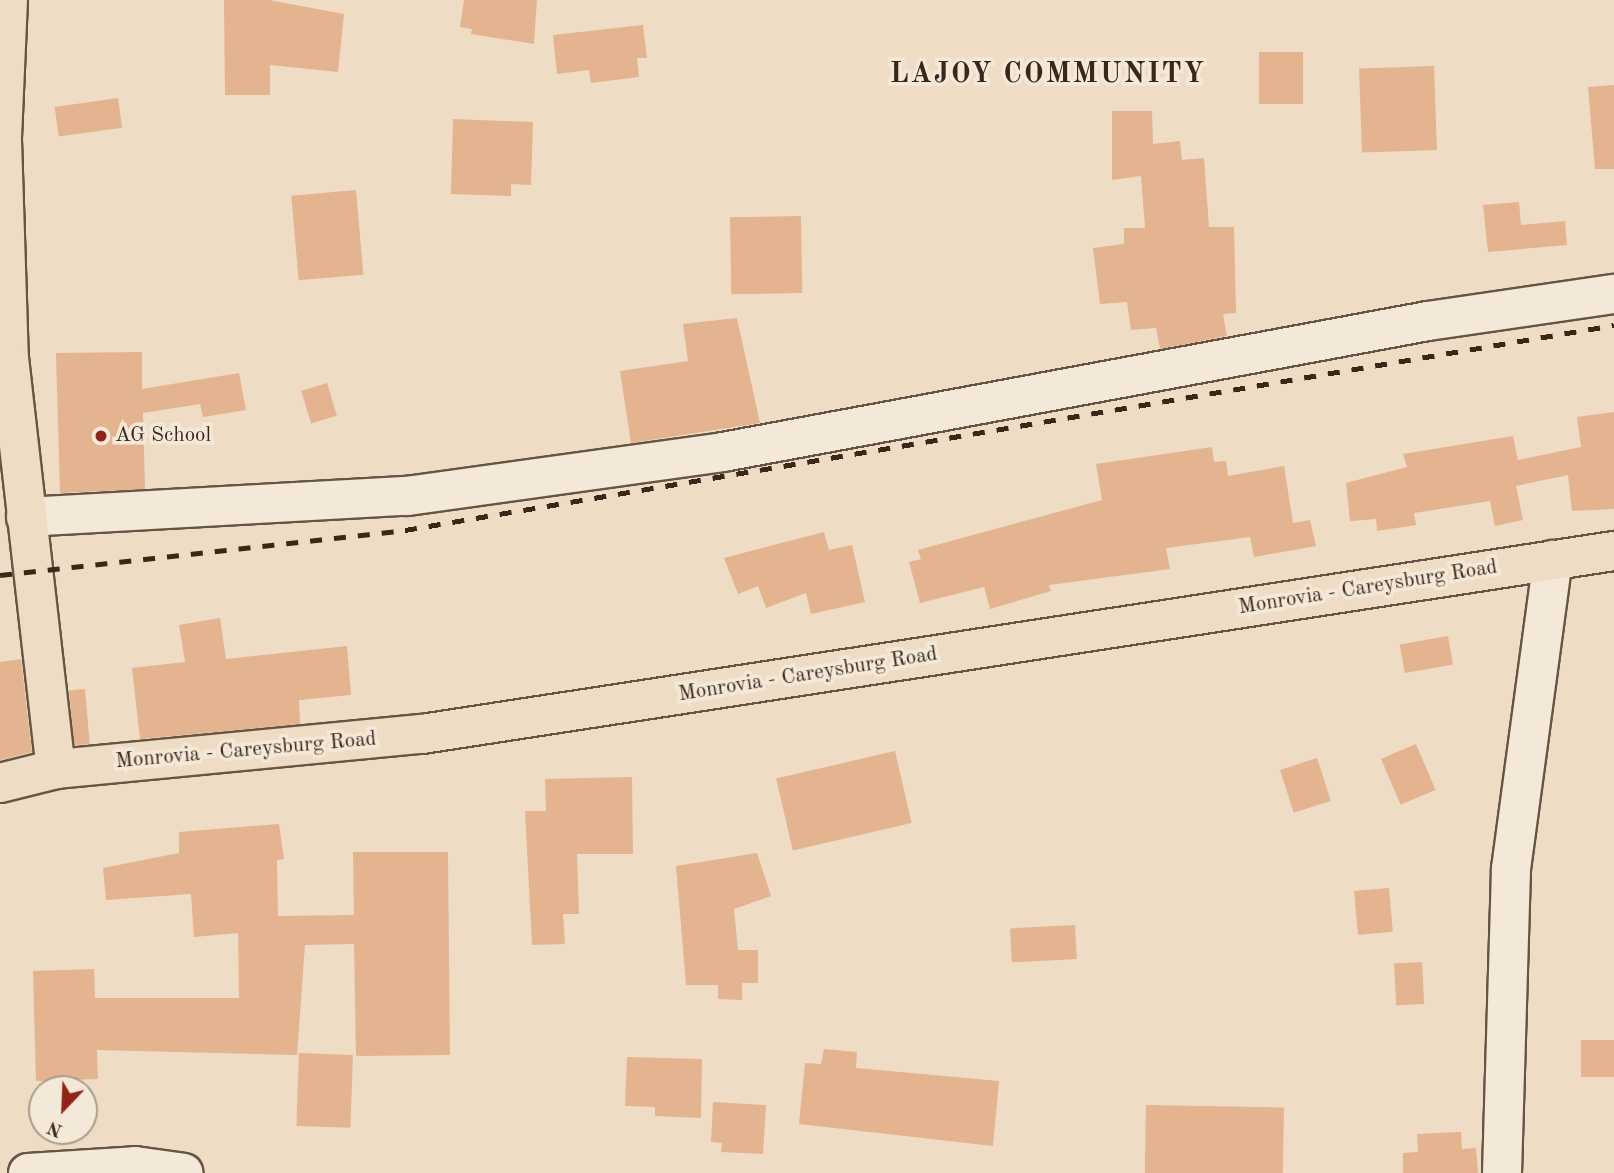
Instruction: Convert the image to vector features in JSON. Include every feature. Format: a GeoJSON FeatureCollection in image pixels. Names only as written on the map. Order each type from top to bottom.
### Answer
{"type":"FeatureCollection","features":[{"type":"Feature","properties":{"kind":"main road"},"geometry":{"type":"LineString","coordinates":[[8,0],[2,192],[9,358],[56,769]]}},
{"type":"Feature","properties":{"kind":"main road","name":"Monrovia - Careysburg Road"},"geometry":{"type":"LineString","coordinates":[[0,783],[56,769],[422,734],[1614,551]]}},
{"type":"Feature","properties":{"kind":"street"},"geometry":{"type":"LineString","coordinates":[[26,517],[407,496],[682,458],[1429,321],[1614,294]]}},
{"type":"Feature","properties":{"kind":"street"},"geometry":{"type":"LineString","coordinates":[[1502,1173],[1511,869],[1553,559]]}},
{"type":"Feature","properties":{"kind":"street"},"geometry":{"type":"LineString","coordinates":[[0,1163],[12,1173]]}},
{"type":"Feature","properties":{"kind":"street"},"geometry":{"type":"LineString","coordinates":[[27,1173],[135,1166],[184,1173]]}},
{"type":"Feature","properties":{"kind":"building"},"geometry":{"type":"Polygon","coordinates":[[[224,0],[269,0],[344,14],[338,72],[270,65],[270,95],[225,95],[224,0]]]}},
{"type":"Feature","properties":{"kind":"building"},"geometry":{"type":"Polygon","coordinates":[[[464,0],[537,0],[534,44],[471,34],[472,29],[460,27],[464,0]]]}},
{"type":"Feature","properties":{"kind":"building"},"geometry":{"type":"Polygon","coordinates":[[[643,25],[647,58],[637,58],[639,77],[591,83],[589,70],[557,74],[553,35],[643,25]]]}},
{"type":"Feature","properties":{"kind":"building"},"geometry":{"type":"Polygon","coordinates":[[[1259,52],[1303,52],[1303,104],[1259,104],[1259,52]]]}},
{"type":"Feature","properties":{"kind":"building"},"geometry":{"type":"Polygon","coordinates":[[[1434,66],[1437,150],[1362,153],[1359,69],[1434,66]]]}},
{"type":"Feature","properties":{"kind":"building"},"geometry":{"type":"Polygon","coordinates":[[[1614,85],[1614,169],[1595,169],[1588,87],[1614,85]]]}},
{"type":"Feature","properties":{"kind":"building"},"geometry":{"type":"Polygon","coordinates":[[[118,98],[122,128],[59,137],[55,107],[118,98]]]}},
{"type":"Feature","properties":{"kind":"building"},"geometry":{"type":"Polygon","coordinates":[[[1112,111],[1152,111],[1153,144],[1180,141],[1182,160],[1204,158],[1209,227],[1234,227],[1236,313],[1223,314],[1227,336],[1160,349],[1156,328],[1131,330],[1127,302],[1100,304],[1093,248],[1124,244],[1124,228],[1145,228],[1141,176],[1112,180],[1112,111]]]}},
{"type":"Feature","properties":{"kind":"building"},"geometry":{"type":"Polygon","coordinates":[[[453,119],[533,122],[531,185],[511,184],[511,196],[451,194],[453,119]]]}},
{"type":"Feature","properties":{"kind":"building"},"geometry":{"type":"Polygon","coordinates":[[[356,190],[363,275],[299,280],[291,196],[356,190]]]}},
{"type":"Feature","properties":{"kind":"building"},"geometry":{"type":"Polygon","coordinates":[[[1519,202],[1521,225],[1565,221],[1567,245],[1488,252],[1483,205],[1519,202]]]}},
{"type":"Feature","properties":{"kind":"building"},"geometry":{"type":"Polygon","coordinates":[[[801,216],[802,293],[731,294],[730,217],[801,216]]]}},
{"type":"Feature","properties":{"kind":"building"},"geometry":{"type":"Polygon","coordinates":[[[737,318],[760,423],[631,443],[620,371],[688,361],[683,324],[737,318]]]}},
{"type":"Feature","properties":{"kind":"building","name":"AG School"},"geometry":{"type":"Polygon","coordinates":[[[142,352],[142,389],[239,373],[246,410],[203,417],[200,404],[143,413],[145,489],[60,493],[56,353],[142,352]]]}},
{"type":"Feature","properties":{"kind":"building"},"geometry":{"type":"Polygon","coordinates":[[[327,383],[337,416],[311,423],[301,391],[327,383]]]}},
{"type":"Feature","properties":{"kind":"building"},"geometry":{"type":"Polygon","coordinates":[[[1614,412],[1614,509],[1572,511],[1568,475],[1516,486],[1523,520],[1495,526],[1490,501],[1414,513],[1416,525],[1377,531],[1376,519],[1350,521],[1346,483],[1407,467],[1403,454],[1513,436],[1518,460],[1581,447],[1577,417],[1614,412]]]}},
{"type":"Feature","properties":{"kind":"building"},"geometry":{"type":"Polygon","coordinates":[[[1212,447],[1214,462],[1226,461],[1228,476],[1284,466],[1293,523],[1310,520],[1316,546],[1254,557],[1250,537],[1166,548],[1170,569],[1049,585],[1051,591],[990,609],[984,587],[920,603],[909,562],[921,559],[918,550],[1102,500],[1096,464],[1212,447]]]}},
{"type":"Feature","properties":{"kind":"building"},"geometry":{"type":"Polygon","coordinates":[[[824,532],[829,550],[852,545],[865,602],[811,614],[806,593],[766,608],[758,586],[738,594],[724,558],[824,532]]]}},
{"type":"Feature","properties":{"kind":"building"},"geometry":{"type":"Polygon","coordinates":[[[220,618],[226,659],[347,646],[351,695],[299,700],[300,724],[140,739],[132,668],[185,662],[179,625],[220,618]]]}},
{"type":"Feature","properties":{"kind":"building"},"geometry":{"type":"Polygon","coordinates":[[[1448,636],[1453,665],[1405,673],[1400,645],[1448,636]]]}},
{"type":"Feature","properties":{"kind":"building"},"geometry":{"type":"Polygon","coordinates":[[[21,659],[32,752],[0,760],[0,662],[21,659]]]}},
{"type":"Feature","properties":{"kind":"building"},"geometry":{"type":"Polygon","coordinates":[[[85,689],[90,744],[74,745],[69,690],[85,689]]]}},
{"type":"Feature","properties":{"kind":"building"},"geometry":{"type":"Polygon","coordinates":[[[1416,744],[1436,790],[1401,805],[1381,759],[1416,744]]]}},
{"type":"Feature","properties":{"kind":"building"},"geometry":{"type":"Polygon","coordinates":[[[895,751],[912,823],[793,851],[776,778],[895,751]]]}},
{"type":"Feature","properties":{"kind":"building"},"geometry":{"type":"Polygon","coordinates":[[[1317,758],[1331,801],[1294,813],[1280,770],[1317,758]]]}},
{"type":"Feature","properties":{"kind":"building"},"geometry":{"type":"Polygon","coordinates":[[[632,777],[633,854],[577,854],[579,914],[563,914],[565,944],[532,945],[525,811],[546,811],[545,779],[632,777]]]}},
{"type":"Feature","properties":{"kind":"building"},"geometry":{"type":"Polygon","coordinates":[[[279,824],[284,859],[277,860],[278,916],[354,915],[353,852],[448,852],[450,1055],[356,1056],[354,944],[305,945],[297,1055],[97,1050],[98,1075],[36,1075],[33,971],[94,969],[95,998],[239,998],[238,933],[194,937],[191,894],[106,900],[103,868],[179,853],[179,832],[279,824]]]}},
{"type":"Feature","properties":{"kind":"building"},"geometry":{"type":"Polygon","coordinates":[[[757,853],[771,896],[734,909],[738,950],[758,950],[758,983],[742,983],[742,1000],[718,999],[718,985],[686,985],[676,866],[757,853]]]}},
{"type":"Feature","properties":{"kind":"building"},"geometry":{"type":"Polygon","coordinates":[[[1389,888],[1393,932],[1358,935],[1354,891],[1389,888]]]}},
{"type":"Feature","properties":{"kind":"building"},"geometry":{"type":"Polygon","coordinates":[[[1075,925],[1077,959],[1012,962],[1010,928],[1075,925]]]}},
{"type":"Feature","properties":{"kind":"building"},"geometry":{"type":"Polygon","coordinates":[[[1422,962],[1424,1004],[1396,1005],[1394,963],[1422,962]]]}},
{"type":"Feature","properties":{"kind":"building"},"geometry":{"type":"Polygon","coordinates":[[[1581,1040],[1614,1040],[1614,1077],[1581,1077],[1581,1040]]]}},
{"type":"Feature","properties":{"kind":"building"},"geometry":{"type":"Polygon","coordinates":[[[824,1049],[857,1052],[856,1068],[999,1081],[993,1146],[799,1124],[805,1063],[821,1064],[824,1049]]]}},
{"type":"Feature","properties":{"kind":"building"},"geometry":{"type":"Polygon","coordinates":[[[299,1053],[353,1055],[350,1128],[296,1126],[299,1053]]]}},
{"type":"Feature","properties":{"kind":"building"},"geometry":{"type":"Polygon","coordinates":[[[627,1057],[702,1059],[701,1118],[655,1116],[655,1107],[625,1106],[627,1057]]]}},
{"type":"Feature","properties":{"kind":"building"},"geometry":{"type":"Polygon","coordinates":[[[713,1102],[766,1105],[763,1154],[721,1152],[722,1143],[711,1142],[713,1102]]]}},
{"type":"Feature","properties":{"kind":"building"},"geometry":{"type":"Polygon","coordinates":[[[1146,1105],[1284,1107],[1283,1173],[1145,1173],[1146,1105]]]}},
{"type":"Feature","properties":{"kind":"building"},"geometry":{"type":"Polygon","coordinates":[[[1461,1132],[1462,1149],[1476,1148],[1478,1173],[1403,1173],[1403,1153],[1418,1152],[1417,1134],[1461,1132]]]}},
{"type":"Feature","properties":{"kind":"railway"},"geometry":{"type":"LineString","coordinates":[[0,575],[405,530],[1614,325]]}},
{"type":"Feature","properties":{"kind":"place","name":"AG School"},"geometry":{"type":"Point","coordinates":[101,436]}},
{"type":"Feature","properties":{"kind":"district","name":"LAJOY COMMUNITY"},"geometry":{"type":"Point","coordinates":[1048,75]}}]}
